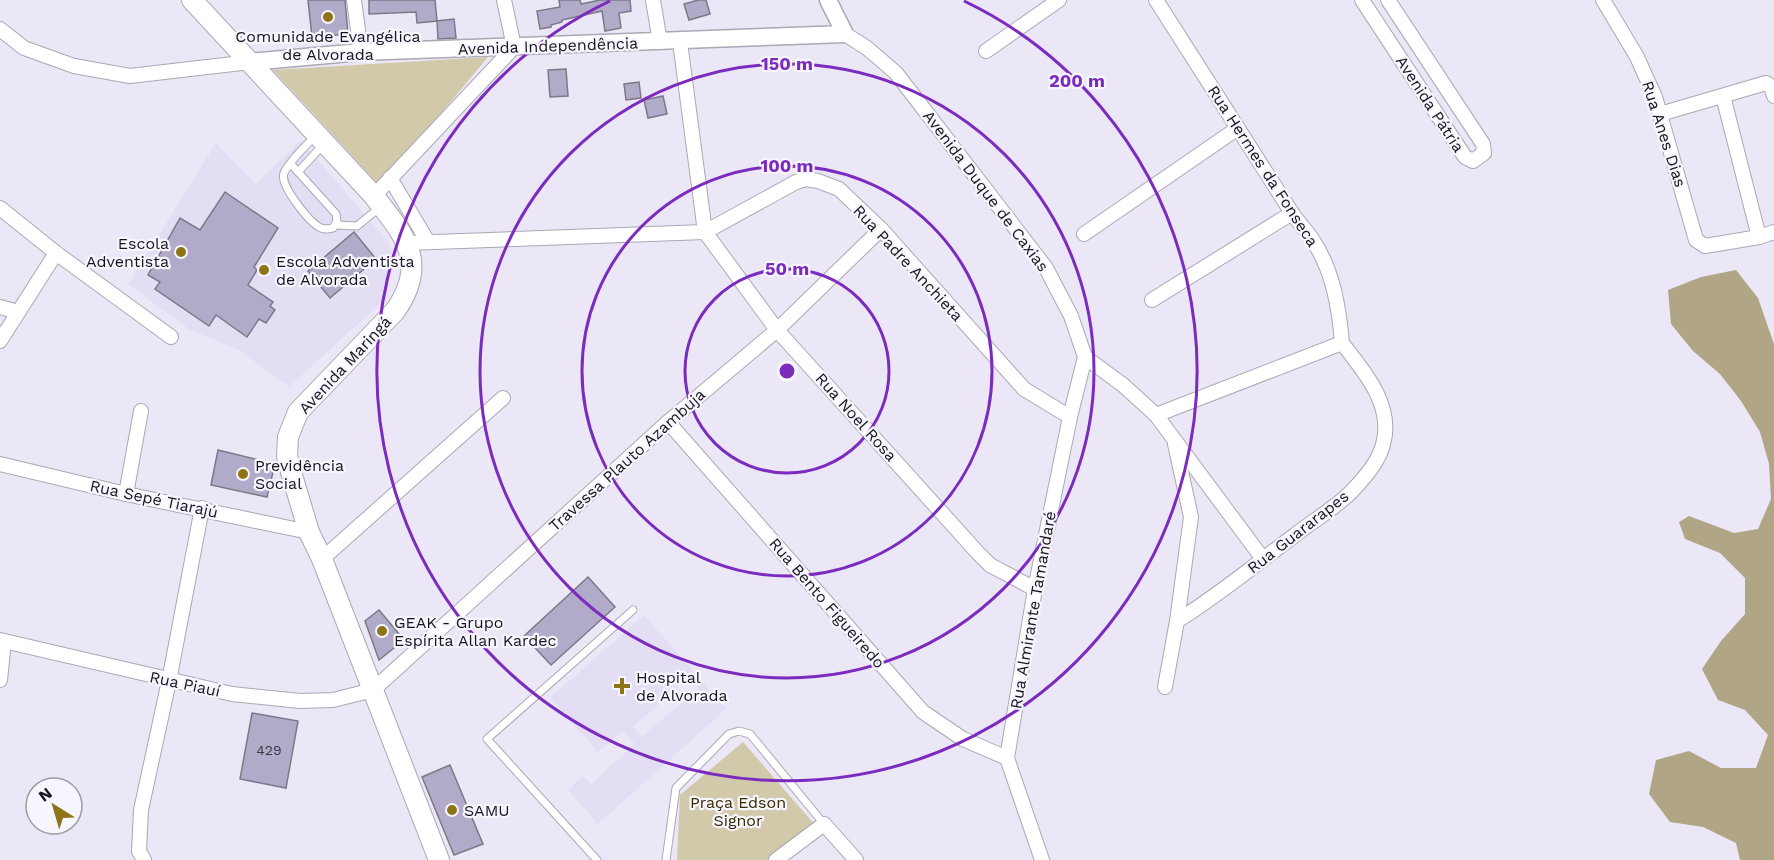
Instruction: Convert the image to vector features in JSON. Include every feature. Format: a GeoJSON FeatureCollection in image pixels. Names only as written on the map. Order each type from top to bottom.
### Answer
{"type":"FeatureCollection","features":[{"type":"Feature","properties":{"kind":"main road","name":"Avenida Maringá"},"geometry":{"type":"LineString","coordinates":[[192,0],[377,201],[407,243],[411,261],[411,277],[406,296],[395,311],[298,412],[288,437],[287,456],[309,532],[322,559],[439,860]]}},
{"type":"Feature","properties":{"kind":"street"},"geometry":{"type":"LineString","coordinates":[[354,0],[361,51]]}},
{"type":"Feature","properties":{"kind":"street"},"geometry":{"type":"LineString","coordinates":[[377,201],[390,178],[514,47],[504,0]]}},
{"type":"Feature","properties":{"kind":"street"},"geometry":{"type":"LineString","coordinates":[[653,0],[660,42]]}},
{"type":"Feature","properties":{"kind":"street","name":"Avenida Duque de Caxias"},"geometry":{"type":"LineString","coordinates":[[828,0],[845,34],[867,48],[896,73],[1046,268],[1071,316],[1085,357]]}},
{"type":"Feature","properties":{"kind":"street"},"geometry":{"type":"LineString","coordinates":[[986,51],[1059,0]]}},
{"type":"Feature","properties":{"kind":"street","name":"Rua Hermes da Fonseca"},"geometry":{"type":"LineString","coordinates":[[1156,0],[1292,213],[1313,240],[1333,280],[1342,343]]}},
{"type":"Feature","properties":{"kind":"street","name":"Avenida Pátria"},"geometry":{"type":"LineString","coordinates":[[1362,0],[1465,157],[1473,161],[1484,153],[1483,144],[1388,0]]}},
{"type":"Feature","properties":{"kind":"street","name":"Rua Anes Dias"},"geometry":{"type":"LineString","coordinates":[[1603,0],[1637,57],[1660,114],[1696,240],[1705,246],[1759,237]]}},
{"type":"Feature","properties":{"kind":"street"},"geometry":{"type":"LineString","coordinates":[[0,29],[24,48],[54,59],[74,66],[130,76],[250,62]]}},
{"type":"Feature","properties":{"kind":"street","name":"Avenida Independência"},"geometry":{"type":"LineString","coordinates":[[250,62],[361,51],[680,42],[845,34]]}},
{"type":"Feature","properties":{"kind":"street","name":"Rua Noel Rosa"},"geometry":{"type":"LineString","coordinates":[[680,42],[705,232],[777,330],[978,553],[990,565],[1035,589]]}},
{"type":"Feature","properties":{"kind":"street"},"geometry":{"type":"LineString","coordinates":[[1660,114],[1766,83],[1771,86],[1774,96]]}},
{"type":"Feature","properties":{"kind":"street"},"geometry":{"type":"LineString","coordinates":[[1425,96],[1443,84]]}},
{"type":"Feature","properties":{"kind":"street"},"geometry":{"type":"LineString","coordinates":[[1723,96],[1759,237],[1774,232]]}},
{"type":"Feature","properties":{"kind":"street"},"geometry":{"type":"LineString","coordinates":[[1084,234],[1238,128]]}},
{"type":"Feature","properties":{"kind":"street"},"geometry":{"type":"LineString","coordinates":[[390,178],[428,242]]}},
{"type":"Feature","properties":{"kind":"street","name":"Rua Padre Anchieta"},"geometry":{"type":"LineString","coordinates":[[407,243],[705,232],[796,182],[806,179],[818,181],[839,189],[881,229],[1024,389],[1070,417]]}},
{"type":"Feature","properties":{"kind":"street"},"geometry":{"type":"LineString","coordinates":[[0,208],[56,253],[171,337]]}},
{"type":"Feature","properties":{"kind":"street"},"geometry":{"type":"LineString","coordinates":[[1152,300],[1292,213]]}},
{"type":"Feature","properties":{"kind":"street","name":"Travessa Plauto Azambuja"},"geometry":{"type":"LineString","coordinates":[[373,690],[668,422],[777,330],[881,229]]}},
{"type":"Feature","properties":{"kind":"street"},"geometry":{"type":"LineString","coordinates":[[0,341],[56,253]]}},
{"type":"Feature","properties":{"kind":"street"},"geometry":{"type":"LineString","coordinates":[[0,307],[18,312]]}},
{"type":"Feature","properties":{"kind":"street"},"geometry":{"type":"LineString","coordinates":[[1156,415],[1342,343]]}},
{"type":"Feature","properties":{"kind":"street","name":"Rua Guararapes"},"geometry":{"type":"LineString","coordinates":[[1178,621],[1212,600],[1352,491],[1377,460],[1384,440],[1385,416],[1377,394],[1363,370],[1342,343]]}},
{"type":"Feature","properties":{"kind":"street"},"geometry":{"type":"LineString","coordinates":[[1085,357],[1123,385],[1156,415],[1263,560]]}},
{"type":"Feature","properties":{"kind":"street","name":"Rua Almirante Tamandaré"},"geometry":{"type":"LineString","coordinates":[[1042,860],[1007,758],[1035,589],[1070,417],[1085,357]]}},
{"type":"Feature","properties":{"kind":"street"},"geometry":{"type":"LineString","coordinates":[[322,559],[503,398]]}},
{"type":"Feature","properties":{"kind":"street"},"geometry":{"type":"LineString","coordinates":[[126,494],[141,411]]}},
{"type":"Feature","properties":{"kind":"street","name":"Rua Bento Figueiredo"},"geometry":{"type":"LineString","coordinates":[[668,422],[923,712],[963,739],[1007,758]]}},
{"type":"Feature","properties":{"kind":"street"},"geometry":{"type":"LineString","coordinates":[[1165,687],[1178,621],[1191,517],[1174,438]]}},
{"type":"Feature","properties":{"kind":"street","name":"Rua Sepé Tiarajú"},"geometry":{"type":"LineString","coordinates":[[0,464],[126,494],[309,532]]}},
{"type":"Feature","properties":{"kind":"street"},"geometry":{"type":"LineString","coordinates":[[144,860],[139,851],[141,810],[169,681],[202,508]]}},
{"type":"Feature","properties":{"kind":"street"},"geometry":{"type":"LineString","coordinates":[[0,680],[2,640]]}},
{"type":"Feature","properties":{"kind":"street","name":"Rua Piauí"},"geometry":{"type":"LineString","coordinates":[[2,640],[232,694],[300,701],[333,700],[373,690]]}},
{"type":"Feature","properties":{"kind":"street"},"geometry":{"type":"LineString","coordinates":[[776,860],[824,824],[856,860]]}},
{"type":"Feature","properties":{"kind":"lane"},"geometry":{"type":"LineString","coordinates":[[321,139],[291,164],[284,174],[283,183],[288,193],[318,227],[325,230],[336,225],[357,226],[377,201]]}},
{"type":"Feature","properties":{"kind":"lane"},"geometry":{"type":"LineString","coordinates":[[298,172],[321,139]]}},
{"type":"Feature","properties":{"kind":"lane"},"geometry":{"type":"LineString","coordinates":[[291,164],[336,214],[336,225]]}},
{"type":"Feature","properties":{"kind":"lane"},"geometry":{"type":"LineString","coordinates":[[597,860],[487,739],[633,609]]}},
{"type":"Feature","properties":{"kind":"lane"},"geometry":{"type":"LineString","coordinates":[[666,860],[676,788],[729,734],[739,732],[750,734],[824,824]]}},
{"type":"Feature","properties":{"kind":"shaded area","name":"Escola Adventista de Alvorada"},"geometry":{"type":"Polygon","coordinates":[[[301,140],[388,242],[394,256],[385,299],[289,387],[239,350],[190,330],[128,284],[216,143],[256,184],[301,140]]]}},
{"type":"Feature","properties":{"kind":"shaded area"},"geometry":{"type":"Polygon","coordinates":[[[1736,270],[1758,298],[1774,344],[1774,860],[1740,860],[1736,843],[1703,827],[1670,822],[1649,794],[1656,760],[1689,751],[1721,768],[1756,768],[1768,735],[1745,710],[1718,700],[1702,669],[1721,641],[1745,614],[1745,578],[1720,553],[1685,539],[1679,522],[1689,516],[1734,533],[1758,529],[1771,499],[1769,464],[1760,432],[1741,401],[1720,374],[1693,351],[1671,324],[1668,290],[1701,277],[1736,270]]]}},
{"type":"Feature","properties":{"kind":"shaded area","name":"Hospital de Alvorada"},"geometry":{"type":"Polygon","coordinates":[[[644,615],[726,709],[598,824],[568,790],[583,776],[591,784],[635,744],[623,731],[598,752],[550,698],[644,615]],[[689,677],[633,727],[642,737],[699,688],[689,677]]]}},
{"type":"Feature","properties":{"kind":"green space"},"geometry":{"type":"Polygon","coordinates":[[[488,57],[380,186],[273,70],[488,57]]]}},
{"type":"Feature","properties":{"kind":"green space","name":"Praça Edson Signor"},"geometry":{"type":"Polygon","coordinates":[[[743,742],[815,825],[767,860],[677,860],[680,795],[743,742]]]}},
{"type":"Feature","properties":{"kind":"building","name":"Comunidade Evangélica de Alvorada"},"geometry":{"type":"Polygon","coordinates":[[[308,0],[345,0],[348,34],[312,37],[308,0]]]}},
{"type":"Feature","properties":{"kind":"building"},"geometry":{"type":"Polygon","coordinates":[[[369,0],[435,0],[437,21],[417,23],[416,12],[369,14],[369,0]]]}},
{"type":"Feature","properties":{"kind":"building"},"geometry":{"type":"Polygon","coordinates":[[[559,0],[580,0],[581,4],[600,0],[630,0],[631,11],[619,13],[621,28],[605,31],[602,11],[562,20],[551,27],[540,29],[537,11],[560,7],[559,0]]]}},
{"type":"Feature","properties":{"kind":"building"},"geometry":{"type":"Polygon","coordinates":[[[706,0],[710,14],[689,20],[684,4],[706,0]]]}},
{"type":"Feature","properties":{"kind":"building"},"geometry":{"type":"Polygon","coordinates":[[[454,19],[456,38],[438,39],[437,21],[454,19]]]}},
{"type":"Feature","properties":{"kind":"building"},"geometry":{"type":"Polygon","coordinates":[[[566,69],[568,96],[550,97],[548,70],[566,69]]]}},
{"type":"Feature","properties":{"kind":"building"},"geometry":{"type":"Polygon","coordinates":[[[639,82],[641,98],[626,100],[624,84],[639,82]]]}},
{"type":"Feature","properties":{"kind":"building"},"geometry":{"type":"Polygon","coordinates":[[[663,96],[667,114],[648,118],[644,100],[663,96]]]}},
{"type":"Feature","properties":{"kind":"building"},"geometry":{"type":"Polygon","coordinates":[[[225,192],[278,228],[254,267],[257,270],[248,285],[273,302],[270,306],[275,310],[266,323],[259,319],[247,337],[216,315],[209,326],[155,289],[160,282],[148,275],[180,218],[200,230],[225,192]]]}},
{"type":"Feature","properties":{"kind":"building"},"geometry":{"type":"Polygon","coordinates":[[[354,232],[376,259],[330,298],[308,271],[354,232]]]}},
{"type":"Feature","properties":{"kind":"building","name":"Previdência Social"},"geometry":{"type":"Polygon","coordinates":[[[218,450],[275,464],[267,497],[211,485],[218,450]]]}},
{"type":"Feature","properties":{"kind":"building"},"geometry":{"type":"Polygon","coordinates":[[[588,577],[615,607],[551,665],[524,636],[588,577]]]}},
{"type":"Feature","properties":{"kind":"building","name":"GEAK - Grupo Espírita Allan Kardec"},"geometry":{"type":"Polygon","coordinates":[[[379,610],[404,640],[379,660],[365,621],[379,610]]]}},
{"type":"Feature","properties":{"kind":"building"},"geometry":{"type":"Polygon","coordinates":[[[252,713],[298,721],[286,788],[240,779],[252,713]]]}},
{"type":"Feature","properties":{"kind":"building","name":"SAMU"},"geometry":{"type":"Polygon","coordinates":[[[450,765],[483,844],[454,855],[422,777],[450,765]]]}},
{"type":"Feature","properties":{"kind":"place","name":"Comunidade Evangélica de Alvorada"},"geometry":{"type":"Point","coordinates":[328,17]}},
{"type":"Feature","properties":{"kind":"place","name":"Escola Adventista"},"geometry":{"type":"Point","coordinates":[181,252]}},
{"type":"Feature","properties":{"kind":"place","name":"Escola Adventista de Alvorada"},"geometry":{"type":"Point","coordinates":[264,270]}},
{"type":"Feature","properties":{"kind":"place","name":"Previdência Social"},"geometry":{"type":"Point","coordinates":[243,474]}},
{"type":"Feature","properties":{"kind":"place","name":"GEAK - Grupo Espírita Allan Kardec"},"geometry":{"type":"Point","coordinates":[382,631]}},
{"type":"Feature","properties":{"kind":"place","name":"Hospital de Alvorada"},"geometry":{"type":"Point","coordinates":[622,686]}},
{"type":"Feature","properties":{"kind":"place","name":"SAMU"},"geometry":{"type":"Point","coordinates":[452,810]}}]}
